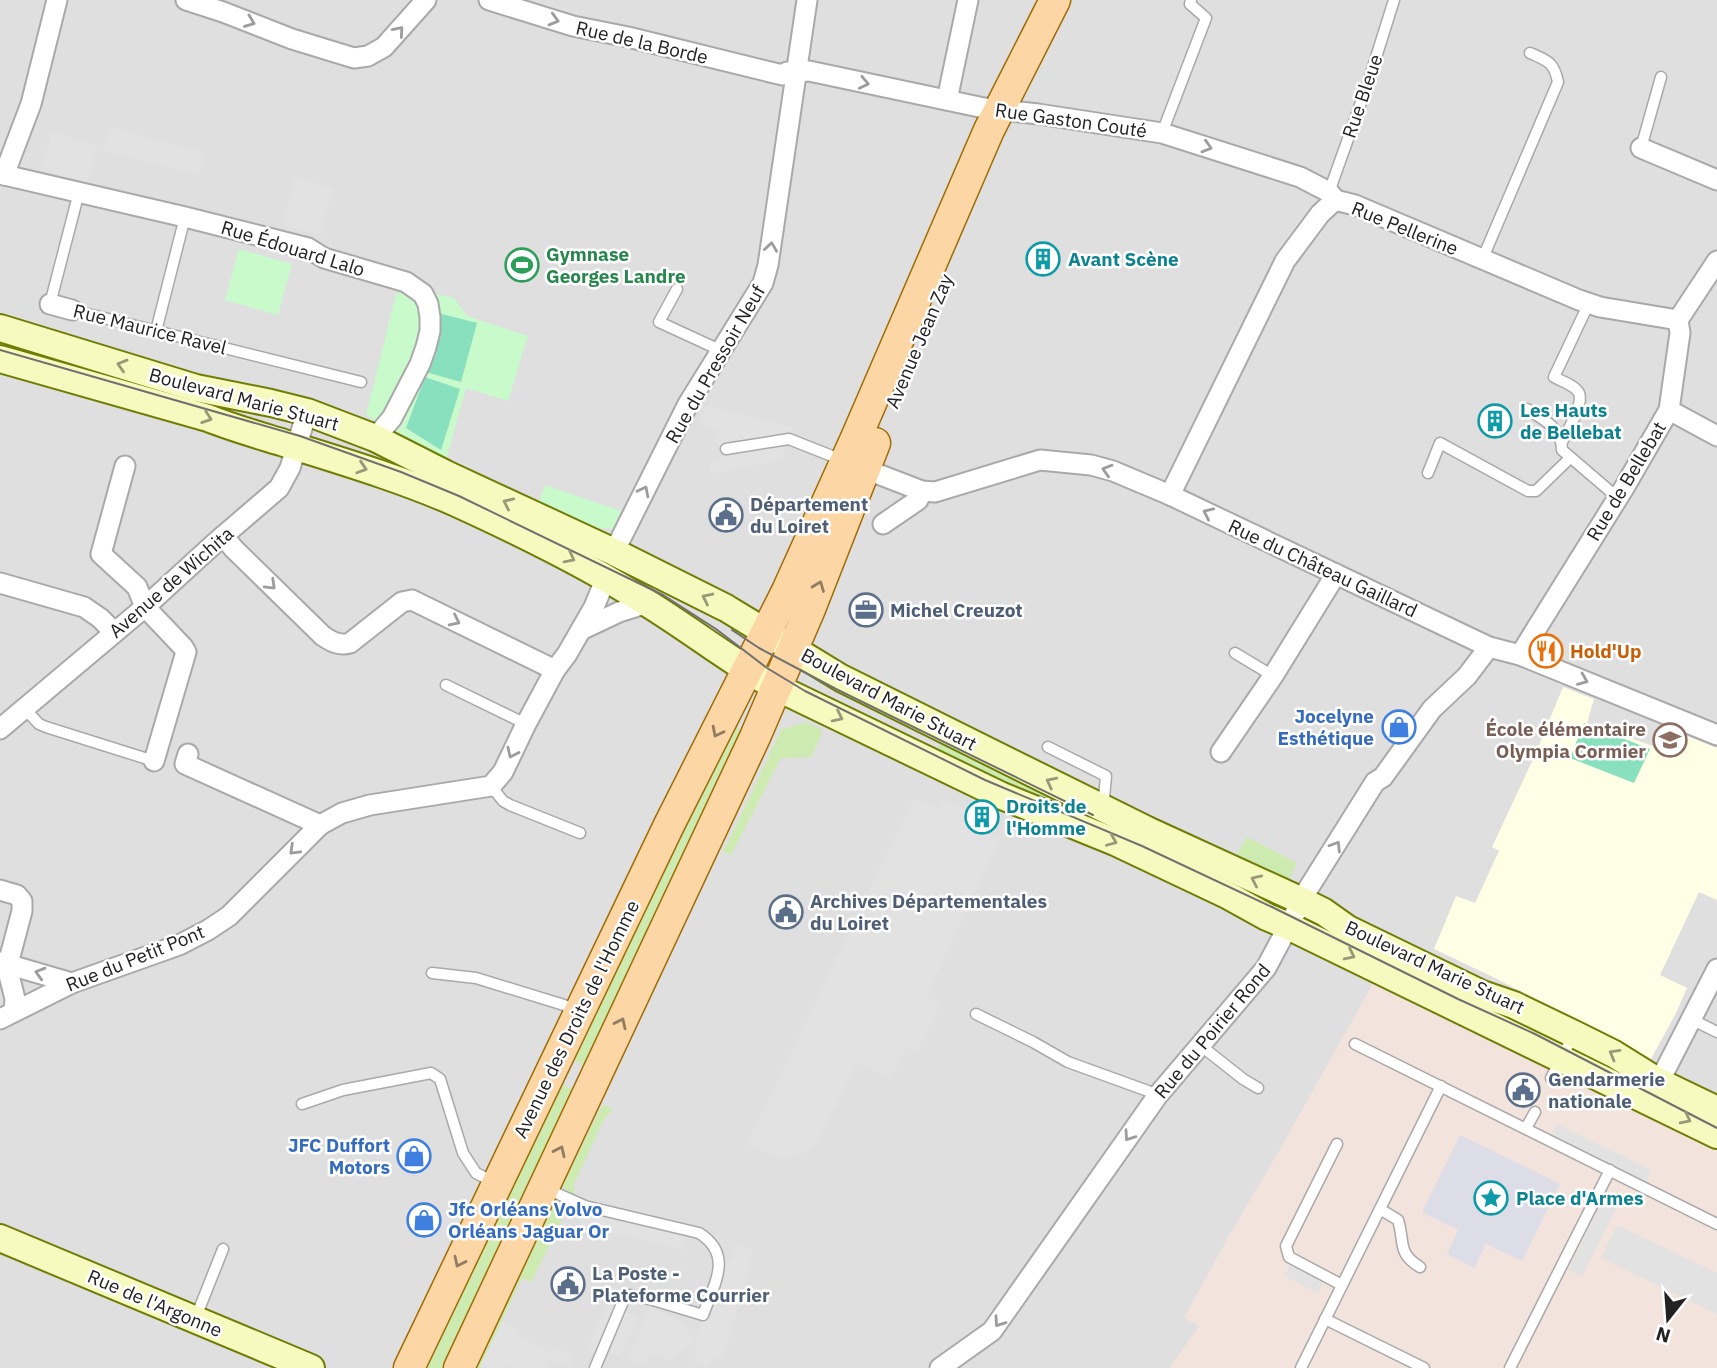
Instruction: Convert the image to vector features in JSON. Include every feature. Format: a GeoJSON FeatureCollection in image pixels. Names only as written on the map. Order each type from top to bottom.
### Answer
{"type":"FeatureCollection","features":[{"type":"Feature","properties":{"kind":"main road","name":"Avenue Jean Zay"},"geometry":{"type":"LineString","coordinates":[[747,671],[855,465],[1055,0]]}},
{"type":"Feature","properties":{"kind":"main road","name":"Avenue Jean Zay"},"geometry":{"type":"LineString","coordinates":[[1009,111],[1076,0]]}},
{"type":"Feature","properties":{"kind":"main road","name":"Boulevard Marie Stuart"},"geometry":{"type":"LineString","coordinates":[[0,328],[196,388],[307,412],[375,438],[726,608],[841,678],[1101,808],[1302,901],[1348,929],[1615,1054],[1659,1082],[1717,1110]]}},
{"type":"Feature","properties":{"kind":"main road","name":"Boulevard Marie Stuart"},"geometry":{"type":"LineString","coordinates":[[0,359],[208,418],[430,492],[576,561],[648,603],[747,671],[776,687],[1002,796],[1115,842],[1229,896],[1556,1068],[1717,1135]]}},
{"type":"Feature","properties":{"kind":"main road","name":"Avenue Jean Zay"},"geometry":{"type":"LineString","coordinates":[[776,687],[810,609],[855,465]]}},
{"type":"Feature","properties":{"kind":"main road","name":"Avenue des Droits de l'Homme"},"geometry":{"type":"LineString","coordinates":[[409,1368],[663,838],[747,671]]}},
{"type":"Feature","properties":{"kind":"main road","name":"Avenue des Droits de l'Homme"},"geometry":{"type":"LineString","coordinates":[[458,1368],[544,1187],[597,1087],[776,687]]}},
{"type":"Feature","properties":{"kind":"main road"},"geometry":{"type":"LineString","coordinates":[[554,1065],[597,1087]]}},
{"type":"Feature","properties":{"kind":"main road","name":"Rue de l'Argonne"},"geometry":{"type":"LineString","coordinates":[[0,1238],[310,1368]]}},
{"type":"Feature","properties":{"kind":"street"},"geometry":{"type":"LineString","coordinates":[[2,174],[31,104],[57,0]]}},
{"type":"Feature","properties":{"kind":"street"},"geometry":{"type":"LineString","coordinates":[[186,0],[292,39],[355,58],[368,56],[384,47],[426,0]]}},
{"type":"Feature","properties":{"kind":"street","name":"Rue de la Borde"},"geometry":{"type":"LineString","coordinates":[[489,0],[573,26],[783,75],[797,71]]}},
{"type":"Feature","properties":{"kind":"street","name":"Rue du Pressoir Neuf"},"geometry":{"type":"LineString","coordinates":[[614,552],[688,404],[764,283],[807,0]]}},
{"type":"Feature","properties":{"kind":"street"},"geometry":{"type":"LineString","coordinates":[[947,100],[968,0]]}},
{"type":"Feature","properties":{"kind":"street","name":"Rue Gaston Couté"},"geometry":{"type":"LineString","coordinates":[[797,71],[809,71],[984,108],[1162,133],[1300,177],[1332,196]]}},
{"type":"Feature","properties":{"kind":"street"},"geometry":{"type":"LineString","coordinates":[[1641,148],[1717,180]]}},
{"type":"Feature","properties":{"kind":"street","name":"Rue Édouard Lalo"},"geometry":{"type":"LineString","coordinates":[[2,174],[308,248],[324,258],[406,282],[423,294],[430,317],[426,347],[392,418],[375,438]]}},
{"type":"Feature","properties":{"kind":"street","name":"Rue Pellerine"},"geometry":{"type":"LineString","coordinates":[[1170,495],[1286,261],[1332,196],[1600,307],[1678,320]]}},
{"type":"Feature","properties":{"kind":"street"},"geometry":{"type":"LineString","coordinates":[[1678,320],[1717,261]]}},
{"type":"Feature","properties":{"kind":"street","name":"Rue Maurice Ravel"},"geometry":{"type":"LineString","coordinates":[[51,304],[72,310]]}},
{"type":"Feature","properties":{"kind":"street","name":"Rue de Bellebat"},"geometry":{"type":"LineString","coordinates":[[1520,655],[1618,498],[1669,410],[1680,333],[1678,320]]}},
{"type":"Feature","properties":{"kind":"street"},"geometry":{"type":"LineString","coordinates":[[1669,410],[1717,436]]}},
{"type":"Feature","properties":{"kind":"street","name":"Avenue de Wichita"},"geometry":{"type":"LineString","coordinates":[[2,724],[25,709],[145,607],[279,488],[285,480],[307,412]]}},
{"type":"Feature","properties":{"kind":"street","name":"Rue du Château Gaillard"},"geometry":{"type":"LineString","coordinates":[[922,491],[935,492],[1040,460],[1091,465],[1113,471],[1170,495],[1489,647],[1520,655],[1717,735]]}},
{"type":"Feature","properties":{"kind":"street"},"geometry":{"type":"LineString","coordinates":[[855,465],[922,491],[918,500],[883,524]]}},
{"type":"Feature","properties":{"kind":"street"},"geometry":{"type":"LineString","coordinates":[[125,466],[101,554],[136,587],[145,607],[186,652],[154,761]]}},
{"type":"Feature","properties":{"kind":"street"},"geometry":{"type":"LineString","coordinates":[[223,536],[234,550],[332,642],[345,645],[350,643],[402,602],[412,600],[555,670]]}},
{"type":"Feature","properties":{"kind":"street"},"geometry":{"type":"LineString","coordinates":[[1221,752],[1273,676],[1336,574]]}},
{"type":"Feature","properties":{"kind":"street"},"geometry":{"type":"LineString","coordinates":[[491,786],[503,772],[555,670],[594,607],[606,578]]}},
{"type":"Feature","properties":{"kind":"street"},"geometry":{"type":"LineString","coordinates":[[0,583],[84,607],[114,632]]}},
{"type":"Feature","properties":{"kind":"street"},"geometry":{"type":"LineString","coordinates":[[581,630],[620,612],[648,603]]}},
{"type":"Feature","properties":{"kind":"street","name":"Rue du Poirier Rond"},"geometry":{"type":"LineString","coordinates":[[940,1368],[992,1331],[1157,1097],[1266,968],[1302,901],[1376,782],[1383,777],[1432,709],[1467,676],[1489,647]]}},
{"type":"Feature","properties":{"kind":"street"},"geometry":{"type":"LineString","coordinates":[[188,754],[185,764],[320,825]]}},
{"type":"Feature","properties":{"kind":"street","name":"Rue du Petit Pont"},"geometry":{"type":"LineString","coordinates":[[7,1015],[72,983],[179,945],[208,930],[229,916],[320,825],[342,813],[491,786]]}},
{"type":"Feature","properties":{"kind":"street"},"geometry":{"type":"LineString","coordinates":[[0,890],[17,895],[22,901],[22,911],[4,963],[15,999],[7,1015]]}},
{"type":"Feature","properties":{"kind":"street"},"geometry":{"type":"LineString","coordinates":[[4,963],[72,983]]}},
{"type":"Feature","properties":{"kind":"street"},"geometry":{"type":"LineString","coordinates":[[1659,1082],[1717,969]]}},
{"type":"Feature","properties":{"kind":"lane"},"geometry":{"type":"LineString","coordinates":[[1162,133],[1206,18],[1190,4],[1191,0]]}},
{"type":"Feature","properties":{"kind":"lane","name":"Rue Bleue"},"geometry":{"type":"LineString","coordinates":[[1332,196],[1394,0]]}},
{"type":"Feature","properties":{"kind":"lane"},"geometry":{"type":"LineString","coordinates":[[1482,260],[1558,82],[1556,71],[1550,62],[1530,53]]}},
{"type":"Feature","properties":{"kind":"lane"},"geometry":{"type":"LineString","coordinates":[[1641,148],[1661,77]]}},
{"type":"Feature","properties":{"kind":"lane","name":"Rue Maurice Ravel"},"geometry":{"type":"LineString","coordinates":[[51,304],[79,192]]}},
{"type":"Feature","properties":{"kind":"lane"},"geometry":{"type":"LineString","coordinates":[[156,331],[185,217]]}},
{"type":"Feature","properties":{"kind":"lane"},"geometry":{"type":"LineString","coordinates":[[677,289],[659,322],[722,351]]}},
{"type":"Feature","properties":{"kind":"lane"},"geometry":{"type":"LineString","coordinates":[[1562,442],[1580,405],[1579,393],[1573,386],[1554,377],[1589,303]]}},
{"type":"Feature","properties":{"kind":"lane","name":"Rue Maurice Ravel"},"geometry":{"type":"LineString","coordinates":[[72,310],[361,382]]}},
{"type":"Feature","properties":{"kind":"lane"},"geometry":{"type":"LineString","coordinates":[[1527,409],[1549,422],[1558,432],[1562,450],[1618,498]]}},
{"type":"Feature","properties":{"kind":"lane"},"geometry":{"type":"LineString","coordinates":[[726,449],[789,439],[855,465]]}},
{"type":"Feature","properties":{"kind":"lane"},"geometry":{"type":"LineString","coordinates":[[1428,473],[1440,443],[1528,491],[1536,491],[1570,458]]}},
{"type":"Feature","properties":{"kind":"lane"},"geometry":{"type":"LineString","coordinates":[[1235,653],[1273,676]]}},
{"type":"Feature","properties":{"kind":"lane"},"geometry":{"type":"LineString","coordinates":[[446,685],[526,724]]}},
{"type":"Feature","properties":{"kind":"lane"},"geometry":{"type":"LineString","coordinates":[[25,709],[39,724],[46,727],[154,761]]}},
{"type":"Feature","properties":{"kind":"lane"},"geometry":{"type":"LineString","coordinates":[[1048,747],[1106,776],[1101,808]]}},
{"type":"Feature","properties":{"kind":"lane"},"geometry":{"type":"LineString","coordinates":[[491,786],[503,801],[510,805],[580,833]]}},
{"type":"Feature","properties":{"kind":"lane"},"geometry":{"type":"LineString","coordinates":[[432,973],[476,978],[564,1005],[579,1013]]}},
{"type":"Feature","properties":{"kind":"lane"},"geometry":{"type":"LineString","coordinates":[[976,1014],[1068,1062],[1148,1091],[1157,1097]]}},
{"type":"Feature","properties":{"kind":"lane"},"geometry":{"type":"LineString","coordinates":[[1692,1019],[1717,1032]]}},
{"type":"Feature","properties":{"kind":"lane"},"geometry":{"type":"LineString","coordinates":[[1556,1068],[1574,1034]]}},
{"type":"Feature","properties":{"kind":"lane"},"geometry":{"type":"LineString","coordinates":[[1355,1044],[1717,1224]]}},
{"type":"Feature","properties":{"kind":"lane"},"geometry":{"type":"LineString","coordinates":[[1200,1045],[1242,1079],[1258,1087]]}},
{"type":"Feature","properties":{"kind":"lane"},"geometry":{"type":"LineString","coordinates":[[302,1104],[343,1090],[432,1073],[440,1079],[463,1153],[477,1173],[497,1184]]}},
{"type":"Feature","properties":{"kind":"lane"},"geometry":{"type":"LineString","coordinates":[[1301,1368],[1441,1086]]}},
{"type":"Feature","properties":{"kind":"lane"},"geometry":{"type":"LineString","coordinates":[[1526,1128],[1535,1112]]}},
{"type":"Feature","properties":{"kind":"lane"},"geometry":{"type":"LineString","coordinates":[[1337,1144],[1286,1247],[1289,1257],[1342,1284]]}},
{"type":"Feature","properties":{"kind":"lane"},"geometry":{"type":"LineString","coordinates":[[1510,1368],[1610,1170]]}},
{"type":"Feature","properties":{"kind":"lane"},"geometry":{"type":"LineString","coordinates":[[544,1187],[585,1206],[699,1233],[709,1239],[720,1263],[703,1315],[630,1295],[624,1299],[595,1368]]}},
{"type":"Feature","properties":{"kind":"lane"},"geometry":{"type":"LineString","coordinates":[[1380,1209],[1398,1220],[1402,1249],[1409,1260],[1420,1267]]}},
{"type":"Feature","properties":{"kind":"lane"},"geometry":{"type":"LineString","coordinates":[[195,1319],[223,1249]]}},
{"type":"Feature","properties":{"kind":"lane"},"geometry":{"type":"LineString","coordinates":[[1325,1319],[1407,1364],[1424,1368]]}},
{"type":"Feature","properties":{"kind":"shaded area"},"geometry":{"type":"Polygon","coordinates":[[[0,0],[1717,0],[1717,1368],[0,1368],[0,0]]]}},
{"type":"Feature","properties":{"kind":"shaded area"},"geometry":{"type":"Polygon","coordinates":[[[110,127],[205,153],[199,175],[102,151],[110,127]]]}},
{"type":"Feature","properties":{"kind":"shaded area"},"geometry":{"type":"Polygon","coordinates":[[[52,132],[97,146],[88,182],[42,170],[52,132]]]}},
{"type":"Feature","properties":{"kind":"shaded area"},"geometry":{"type":"Polygon","coordinates":[[[295,177],[333,188],[321,235],[283,225],[295,177]]]}},
{"type":"Feature","properties":{"kind":"shaded area"},"geometry":{"type":"Polygon","coordinates":[[[707,406],[792,427],[782,460],[711,474],[710,462],[722,459],[721,446],[713,441],[718,431],[699,422],[707,406]]]}},
{"type":"Feature","properties":{"kind":"shaded area"},"geometry":{"type":"Polygon","coordinates":[[[1563,687],[1594,699],[1587,723],[1656,747],[1662,729],[1717,748],[1717,900],[1699,892],[1660,975],[1687,988],[1651,1059],[1434,949],[1456,896],[1475,903],[1499,851],[1492,847],[1563,687]]]}},
{"type":"Feature","properties":{"kind":"shaded area","name":"Droits de l'Homme"},"geometry":{"type":"Polygon","coordinates":[[[914,798],[937,809],[943,799],[973,813],[969,823],[1000,838],[926,996],[940,1004],[917,1053],[906,1047],[890,1079],[856,1063],[819,1139],[799,1156],[782,1158],[747,1145],[914,798]]]}},
{"type":"Feature","properties":{"kind":"shaded area"},"geometry":{"type":"Polygon","coordinates":[[[1375,980],[1717,1147],[1717,1368],[1170,1368],[1199,1326],[1184,1318],[1375,980]]]}},
{"type":"Feature","properties":{"kind":"shaded area"},"geometry":{"type":"Polygon","coordinates":[[[1557,1124],[1651,1170],[1646,1182],[1551,1135],[1557,1124]]]}},
{"type":"Feature","properties":{"kind":"shaded area","name":"Place d'Armes"},"geometry":{"type":"Polygon","coordinates":[[[1460,1135],[1560,1184],[1522,1261],[1486,1244],[1474,1268],[1447,1254],[1458,1230],[1422,1212],[1460,1135]]]}},
{"type":"Feature","properties":{"kind":"shaded area"},"geometry":{"type":"Polygon","coordinates":[[[1603,1199],[1618,1205],[1582,1277],[1568,1270],[1603,1199]]]}},
{"type":"Feature","properties":{"kind":"shaded area"},"geometry":{"type":"Polygon","coordinates":[[[585,1206],[687,1230],[683,1249],[580,1226],[585,1206]]]}},
{"type":"Feature","properties":{"kind":"shaded area"},"geometry":{"type":"Polygon","coordinates":[[[1617,1225],[1717,1273],[1717,1314],[1601,1258],[1617,1225]]]}},
{"type":"Feature","properties":{"kind":"shaded area"},"geometry":{"type":"Polygon","coordinates":[[[735,1245],[754,1249],[723,1360],[713,1356],[709,1367],[693,1362],[697,1351],[694,1342],[670,1361],[652,1352],[644,1367],[627,1358],[650,1307],[683,1323],[695,1341],[721,1263],[731,1260],[735,1245]]]}},
{"type":"Feature","properties":{"kind":"shaded area"},"geometry":{"type":"Polygon","coordinates":[[[1290,1264],[1324,1281],[1318,1293],[1284,1276],[1290,1264]]]}},
{"type":"Feature","properties":{"kind":"shaded area"},"geometry":{"type":"Polygon","coordinates":[[[606,1305],[638,1317],[620,1356],[603,1348],[599,1356],[587,1350],[606,1305]]]}},
{"type":"Feature","properties":{"kind":"shaded area"},"geometry":{"type":"Polygon","coordinates":[[[502,1322],[520,1331],[518,1336],[552,1353],[556,1347],[573,1356],[568,1367],[550,1359],[546,1368],[512,1368],[503,1364],[501,1368],[480,1367],[502,1322]]]}},
{"type":"Feature","properties":{"kind":"green space"},"geometry":{"type":"Polygon","coordinates":[[[239,249],[292,264],[278,315],[225,300],[239,249]]]}},
{"type":"Feature","properties":{"kind":"green space"},"geometry":{"type":"Polygon","coordinates":[[[412,288],[454,298],[467,316],[528,336],[508,401],[466,388],[446,460],[366,415],[396,294],[412,288]]]}},
{"type":"Feature","properties":{"kind":"green space"},"geometry":{"type":"Polygon","coordinates":[[[438,313],[477,323],[461,382],[422,371],[438,313]]]}},
{"type":"Feature","properties":{"kind":"green space"},"geometry":{"type":"Polygon","coordinates":[[[425,377],[460,389],[441,450],[406,428],[425,377]]]}},
{"type":"Feature","properties":{"kind":"green space"},"geometry":{"type":"Polygon","coordinates":[[[545,485],[621,511],[613,529],[599,528],[538,505],[545,485]]]}},
{"type":"Feature","properties":{"kind":"green space"},"geometry":{"type":"Polygon","coordinates":[[[806,722],[821,729],[822,733],[811,757],[781,758],[731,855],[722,851],[781,730],[806,722]]]}},
{"type":"Feature","properties":{"kind":"green space"},"geometry":{"type":"Polygon","coordinates":[[[1584,723],[1650,749],[1634,783],[1570,758],[1584,723]]]}},
{"type":"Feature","properties":{"kind":"green space"},"geometry":{"type":"Polygon","coordinates":[[[734,726],[742,730],[590,1069],[566,1056],[734,726]]]}},
{"type":"Feature","properties":{"kind":"green space"},"geometry":{"type":"Polygon","coordinates":[[[943,738],[1274,893],[1264,912],[933,759],[943,738]]]}},
{"type":"Feature","properties":{"kind":"green space"},"geometry":{"type":"Polygon","coordinates":[[[1247,837],[1297,863],[1288,881],[1234,859],[1247,837]]]}},
{"type":"Feature","properties":{"kind":"green space"},"geometry":{"type":"Polygon","coordinates":[[[554,1081],[579,1092],[448,1368],[417,1368],[554,1081]]]}},
{"type":"Feature","properties":{"kind":"green space"},"geometry":{"type":"Polygon","coordinates":[[[604,1105],[613,1109],[604,1119],[573,1186],[573,1195],[562,1186],[604,1105]]]}},
{"type":"Feature","properties":{"kind":"green space"},"geometry":{"type":"Polygon","coordinates":[[[555,1202],[568,1207],[531,1282],[522,1278],[481,1368],[476,1368],[555,1202]]]}},
{"type":"Feature","properties":{"kind":"tram line"},"geometry":{"type":"LineString","coordinates":[[0,350],[300,436],[459,496],[663,595],[716,629],[767,668],[805,691],[985,780],[1142,846],[1272,907],[1535,1034],[1717,1128]]}},
{"type":"Feature","properties":{"kind":"tram line"},"geometry":{"type":"LineString","coordinates":[[732,630],[759,648],[836,689],[1093,815]]}},
{"type":"Feature","properties":{"kind":"place","name":"Avant Scène"},"geometry":{"type":"Point","coordinates":[1043,259]}},
{"type":"Feature","properties":{"kind":"place","name":"Gymnase Georges Landre"},"geometry":{"type":"Point","coordinates":[522,265]}},
{"type":"Feature","properties":{"kind":"place","name":"Les Hauts de Bellebat"},"geometry":{"type":"Point","coordinates":[1495,421]}},
{"type":"Feature","properties":{"kind":"place","name":"Département du Loiret"},"geometry":{"type":"Point","coordinates":[726,515]}},
{"type":"Feature","properties":{"kind":"place","name":"Michel Creuzot"},"geometry":{"type":"Point","coordinates":[866,610]}},
{"type":"Feature","properties":{"kind":"place","name":"Hold'Up"},"geometry":{"type":"Point","coordinates":[1546,651]}},
{"type":"Feature","properties":{"kind":"place","name":"Jocelyne Esthétique"},"geometry":{"type":"Point","coordinates":[1399,727]}},
{"type":"Feature","properties":{"kind":"place","name":"École élémentaire Olympia Cormier"},"geometry":{"type":"Point","coordinates":[1670,740]}},
{"type":"Feature","properties":{"kind":"place","name":"Droits de l'Homme"},"geometry":{"type":"Point","coordinates":[982,817]}},
{"type":"Feature","properties":{"kind":"place","name":"Archives Départementales du Loiret"},"geometry":{"type":"Point","coordinates":[786,912]}},
{"type":"Feature","properties":{"kind":"place","name":"Gendarmerie nationale"},"geometry":{"type":"Point","coordinates":[1523,1090]}},
{"type":"Feature","properties":{"kind":"place","name":"JFC Duffort Motors"},"geometry":{"type":"Point","coordinates":[414,1156]}},
{"type":"Feature","properties":{"kind":"place","name":"Place d'Armes"},"geometry":{"type":"Point","coordinates":[1491,1198]}},
{"type":"Feature","properties":{"kind":"place","name":"Jfc Orléans Volvo Orléans Jaguar Or"},"geometry":{"type":"Point","coordinates":[424,1220]}},
{"type":"Feature","properties":{"kind":"place","name":"La Poste - Plateforme Courrier"},"geometry":{"type":"Point","coordinates":[568,1284]}}]}
